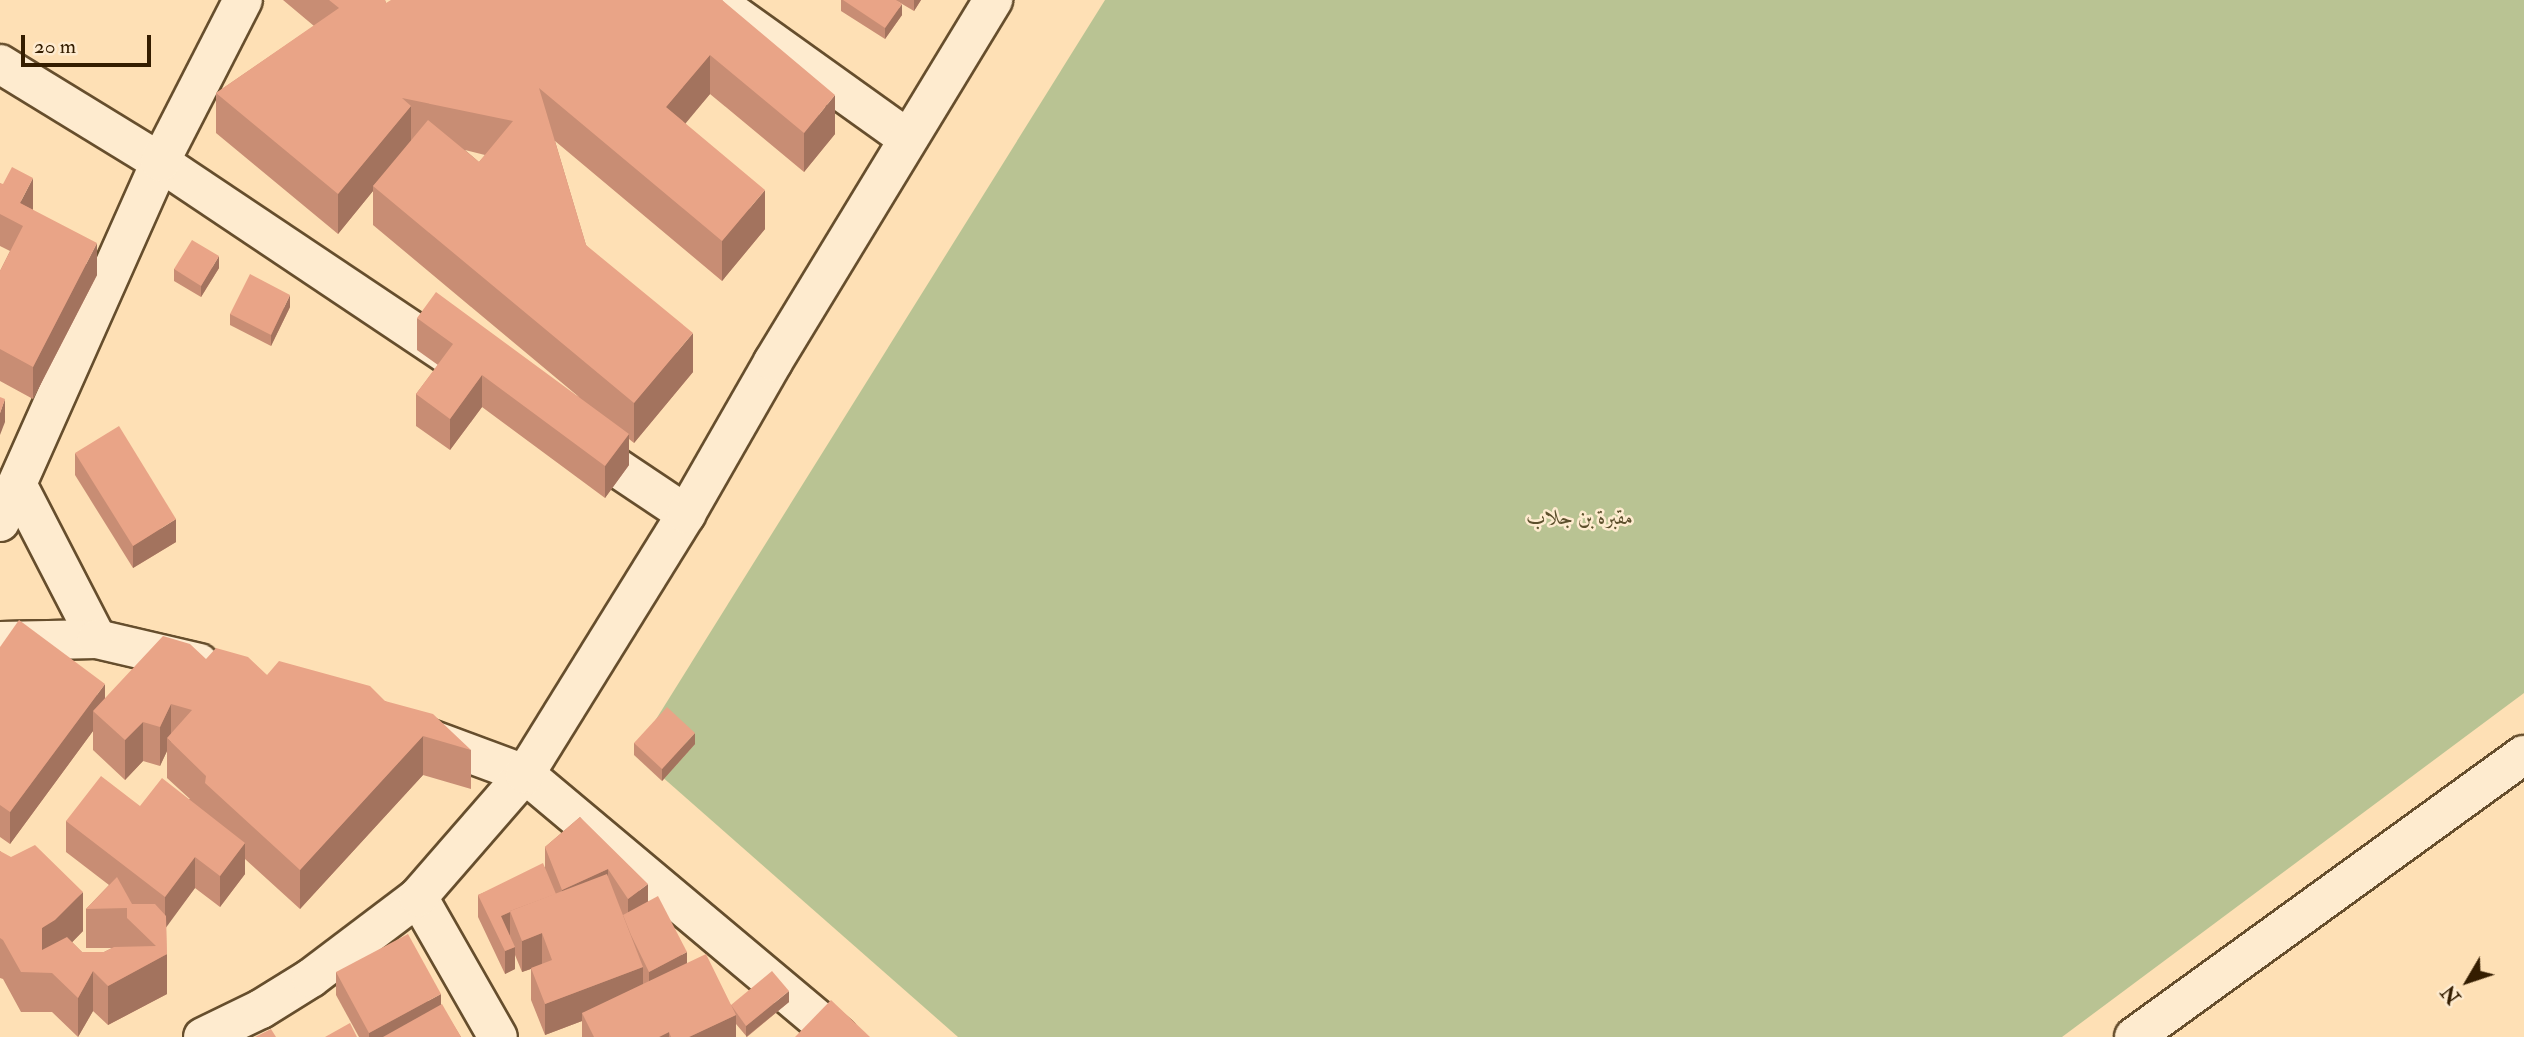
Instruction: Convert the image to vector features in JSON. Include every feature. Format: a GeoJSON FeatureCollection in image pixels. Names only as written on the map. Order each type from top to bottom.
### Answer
{"type":"FeatureCollection","features":[{"type":"Feature","properties":{"kind":"street"},"geometry":{"type":"LineString","coordinates":[[0,522],[160,162],[243,0]]}},
{"type":"Feature","properties":{"kind":"street"},"geometry":{"type":"LineString","coordinates":[[714,0],[907,138]]}},
{"type":"Feature","properties":{"kind":"street"},"geometry":{"type":"LineString","coordinates":[[203,1037],[261,1009],[311,978],[418,897],[526,774],[686,514],[907,138],[993,0]]}},
{"type":"Feature","properties":{"kind":"street"},"geometry":{"type":"LineString","coordinates":[[0,64],[160,162],[492,384]]}},
{"type":"Feature","properties":{"kind":"street"},"geometry":{"type":"LineString","coordinates":[[549,422],[686,514]]}},
{"type":"Feature","properties":{"kind":"street"},"geometry":{"type":"LineString","coordinates":[[18,485],[97,639]]}},
{"type":"Feature","properties":{"kind":"street"},"geometry":{"type":"LineString","coordinates":[[0,641],[97,639],[230,670]]}},
{"type":"Feature","properties":{"kind":"street"},"geometry":{"type":"LineString","coordinates":[[385,722],[526,774],[838,1037]]}},
{"type":"Feature","properties":{"kind":"street"},"geometry":{"type":"LineString","coordinates":[[2134,1037],[2524,755]]}},
{"type":"Feature","properties":{"kind":"street"},"geometry":{"type":"LineString","coordinates":[[418,897],[498,1037]]}},
{"type":"Feature","properties":{"kind":"green space","name":"مقبرة بن جلاب"},"geometry":{"type":"Polygon","coordinates":[[[1105,0],[2524,0],[2524,693],[2062,1037],[958,1037],[635,753],[1105,0]]]}},
{"type":"Feature","properties":{"kind":"building"},"geometry":{"type":"Polygon","coordinates":[[[329,0],[385,0],[386,3],[391,0],[722,0],[835,95],[804,133],[710,55],[666,107],[765,190],[722,241],[539,88],[586,245],[693,333],[634,403],[373,186],[428,120],[479,162],[513,121],[402,98],[411,106],[338,194],[216,93],[339,8],[329,0]]]}},
{"type":"Feature","properties":{"kind":"building"},"geometry":{"type":"Polygon","coordinates":[[[843,0],[896,0],[902,4],[885,28],[843,0]]]}},
{"type":"Feature","properties":{"kind":"building"},"geometry":{"type":"Polygon","coordinates":[[[12,167],[33,178],[20,203],[97,243],[33,367],[0,349],[0,271],[23,226],[0,214],[0,183],[3,184],[12,167]]]}},
{"type":"Feature","properties":{"kind":"building"},"geometry":{"type":"Polygon","coordinates":[[[192,240],[219,256],[201,286],[174,269],[192,240]]]}},
{"type":"Feature","properties":{"kind":"building"},"geometry":{"type":"Polygon","coordinates":[[[250,274],[290,295],[271,335],[230,314],[250,274]]]}},
{"type":"Feature","properties":{"kind":"building"},"geometry":{"type":"Polygon","coordinates":[[[436,292],[629,434],[605,466],[482,375],[450,419],[416,394],[453,344],[417,318],[436,292]]]}},
{"type":"Feature","properties":{"kind":"building"},"geometry":{"type":"Polygon","coordinates":[[[0,397],[5,399],[0,413],[0,397]]]}},
{"type":"Feature","properties":{"kind":"building"},"geometry":{"type":"Polygon","coordinates":[[[119,426],[176,519],[133,546],[75,453],[119,426]]]}},
{"type":"Feature","properties":{"kind":"building"},"geometry":{"type":"Polygon","coordinates":[[[19,620],[105,684],[10,812],[0,805],[0,647],[19,620]]]}},
{"type":"Feature","properties":{"kind":"building"},"geometry":{"type":"Polygon","coordinates":[[[163,636],[190,644],[206,659],[216,648],[248,657],[267,675],[279,661],[370,686],[385,701],[433,714],[471,750],[423,736],[300,870],[205,783],[206,776],[167,738],[192,710],[171,704],[160,727],[143,722],[125,740],[93,711],[163,636]]]}},
{"type":"Feature","properties":{"kind":"building"},"geometry":{"type":"Polygon","coordinates":[[[667,707],[695,733],[662,769],[634,743],[667,707]]]}},
{"type":"Feature","properties":{"kind":"building"},"geometry":{"type":"Polygon","coordinates":[[[101,776],[140,806],[162,778],[245,843],[220,876],[195,857],[165,897],[66,821],[101,776]]]}},
{"type":"Feature","properties":{"kind":"building"},"geometry":{"type":"Polygon","coordinates":[[[580,817],[648,884],[628,899],[608,869],[562,890],[545,847],[580,817]]]}},
{"type":"Feature","properties":{"kind":"building"},"geometry":{"type":"Polygon","coordinates":[[[35,845],[83,892],[55,920],[42,928],[42,950],[67,937],[82,952],[104,952],[114,947],[156,946],[127,918],[127,908],[86,909],[117,877],[132,904],[155,904],[166,916],[167,954],[108,986],[93,971],[78,998],[52,973],[21,972],[0,938],[0,851],[11,857],[35,845]]]}},
{"type":"Feature","properties":{"kind":"building"},"geometry":{"type":"Polygon","coordinates":[[[543,863],[556,894],[501,916],[515,947],[505,951],[478,895],[543,863]]]}},
{"type":"Feature","properties":{"kind":"building"},"geometry":{"type":"Polygon","coordinates":[[[607,874],[643,967],[545,1004],[531,968],[552,960],[542,933],[522,941],[510,911],[607,874]]]}},
{"type":"Feature","properties":{"kind":"building"},"geometry":{"type":"Polygon","coordinates":[[[658,896],[687,952],[649,972],[623,915],[658,896]]]}},
{"type":"Feature","properties":{"kind":"building"},"geometry":{"type":"Polygon","coordinates":[[[408,934],[441,994],[369,1033],[336,972],[408,934]]]}},
{"type":"Feature","properties":{"kind":"building"},"geometry":{"type":"Polygon","coordinates":[[[706,954],[736,1015],[689,1037],[671,1037],[669,1032],[659,1037],[594,1037],[582,1013],[706,954]]]}},
{"type":"Feature","properties":{"kind":"building"},"geometry":{"type":"Polygon","coordinates":[[[772,971],[789,991],[746,1026],[731,1005],[772,971]]]}},
{"type":"Feature","properties":{"kind":"building"},"geometry":{"type":"Polygon","coordinates":[[[831,1000],[870,1037],[795,1037],[831,1000]]]}},
{"type":"Feature","properties":{"kind":"building"},"geometry":{"type":"Polygon","coordinates":[[[442,1004],[461,1037],[383,1037],[442,1004]]]}},
{"type":"Feature","properties":{"kind":"building"},"geometry":{"type":"Polygon","coordinates":[[[350,1023],[357,1037],[325,1037],[350,1023]]]}},
{"type":"Feature","properties":{"kind":"building"},"geometry":{"type":"Polygon","coordinates":[[[271,1029],[276,1037],[255,1037],[271,1029]]]}}]}
